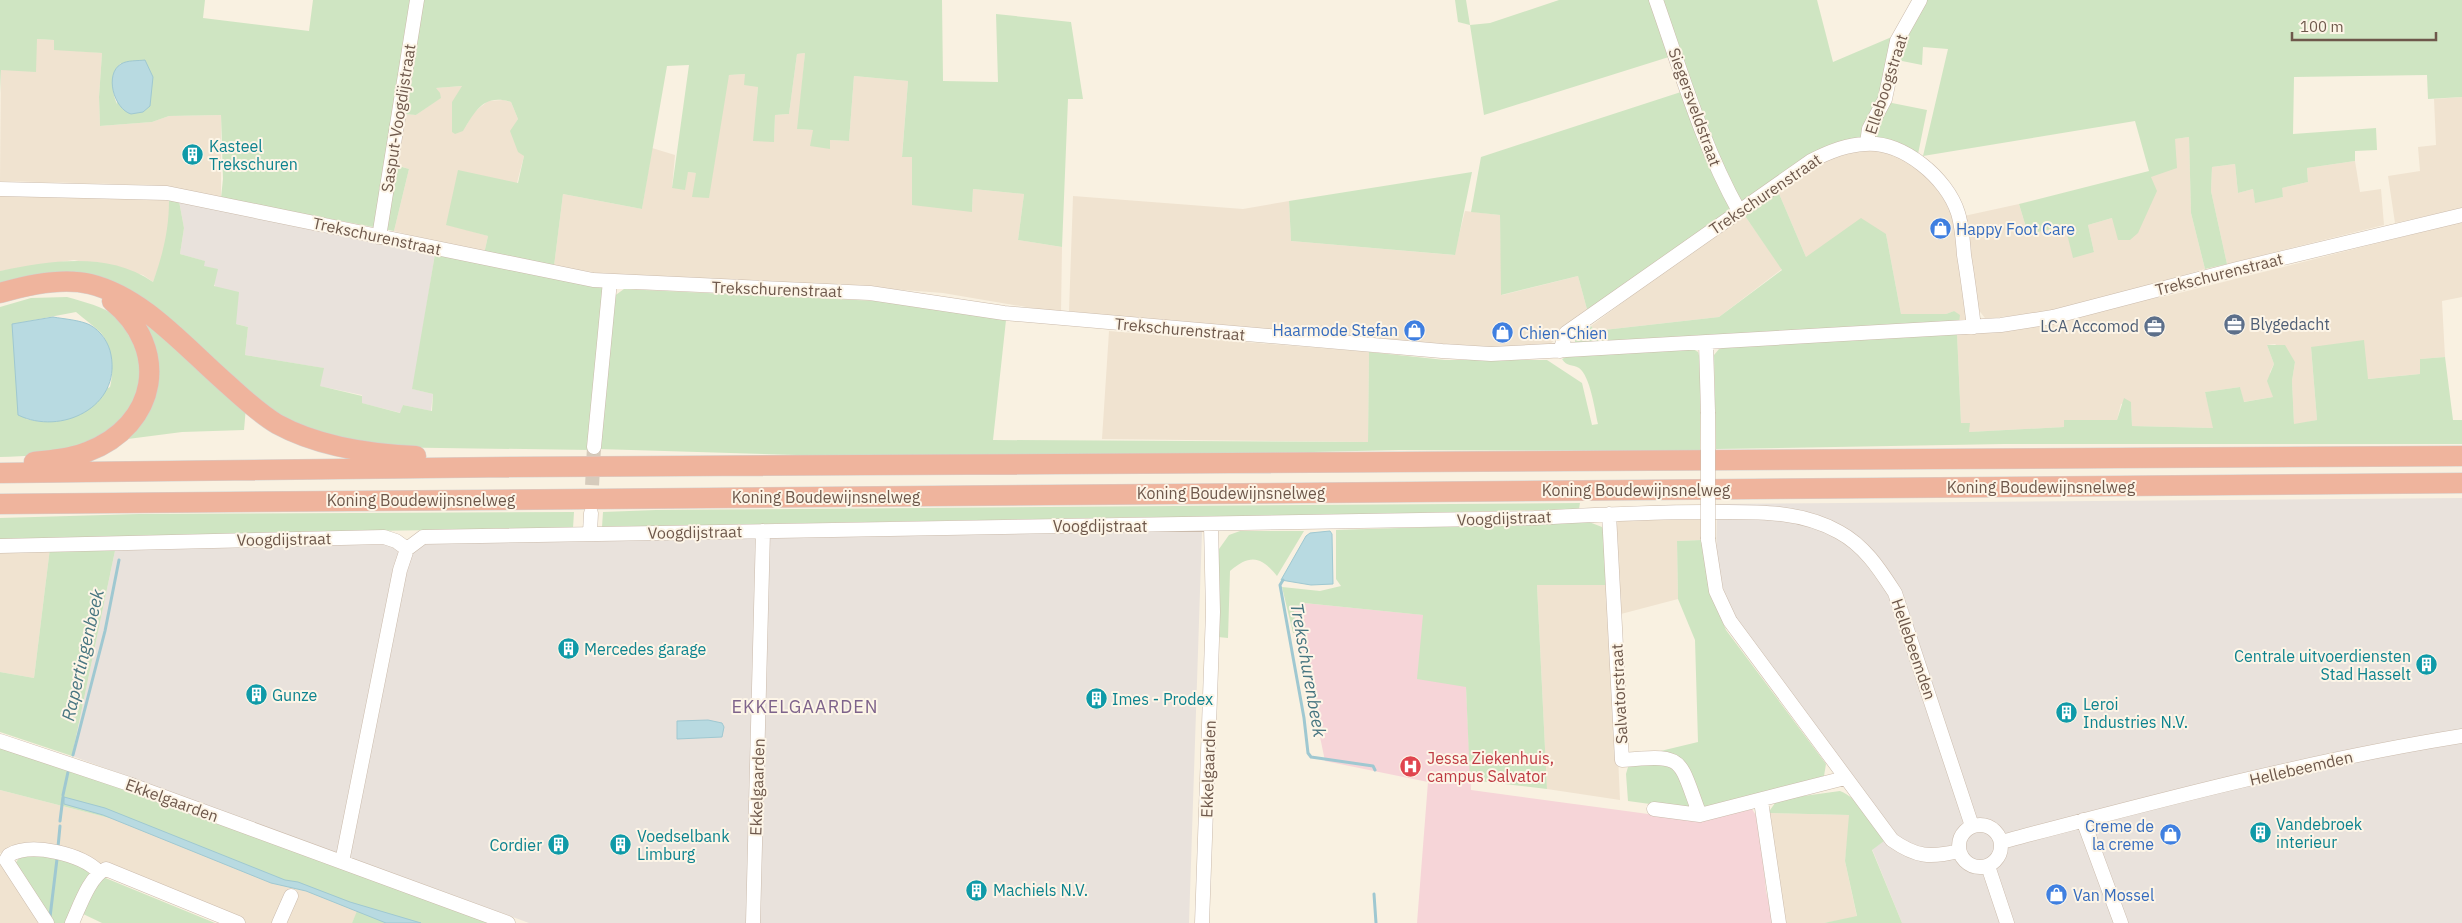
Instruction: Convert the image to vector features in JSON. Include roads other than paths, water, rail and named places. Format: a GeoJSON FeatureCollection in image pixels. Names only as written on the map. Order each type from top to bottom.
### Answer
{"type":"FeatureCollection","features":[{"type":"Feature","properties":{"kind":"highway"},"geometry":{"type":"LineString","coordinates":[[0,293],[45,284],[67,282],[88,284],[106,289],[148,313],[260,413],[297,434],[319,442],[390,455],[458,457],[512,467]]}},
{"type":"Feature","properties":{"kind":"highway"},"geometry":{"type":"LineString","coordinates":[[0,469],[86,453],[113,439],[136,415],[144,401],[149,382],[149,362],[145,340],[125,312],[111,300],[99,295],[74,288],[45,284]]}},
{"type":"Feature","properties":{"kind":"highway","name":"Koning Boudewijnsnelweg"},"geometry":{"type":"LineString","coordinates":[[0,473],[512,467],[2462,456]]}},
{"type":"Feature","properties":{"kind":"highway","name":"Koning Boudewijnsnelweg"},"geometry":{"type":"LineString","coordinates":[[0,504],[2462,483]]}},
{"type":"Feature","properties":{"kind":"street","name":"Sasput-Voogdijstraat"},"geometry":{"type":"LineString","coordinates":[[379,237],[417,0]]}},
{"type":"Feature","properties":{"kind":"street","name":"Siegersveldstraat"},"geometry":{"type":"LineString","coordinates":[[1656,0],[1711,153],[1723,182],[1739,211]]}},
{"type":"Feature","properties":{"kind":"street","name":"Elleboogstraat"},"geometry":{"type":"LineString","coordinates":[[1867,143],[1869,129],[1885,99],[1897,41],[1920,0]]}},
{"type":"Feature","properties":{"kind":"street","name":"Trekschurenstraat"},"geometry":{"type":"LineString","coordinates":[[1560,351],[1566,333],[1811,160],[1845,146],[1867,143],[1896,150],[1918,162],[1937,178],[1946,189],[1958,212],[1974,327]]}},
{"type":"Feature","properties":{"kind":"street","name":"Trekschurenstraat"},"geometry":{"type":"LineString","coordinates":[[0,190],[167,193],[554,274],[610,282],[870,293],[1004,313],[1490,354],[1706,343],[1813,334],[1974,327],[2053,317],[2237,269],[2462,215]]}},
{"type":"Feature","properties":{"kind":"street"},"geometry":{"type":"LineString","coordinates":[[594,447],[610,282]]}},
{"type":"Feature","properties":{"kind":"street"},"geometry":{"type":"LineString","coordinates":[[1706,343],[1708,539],[1716,591],[1730,621],[1892,840],[1908,852],[1940,856],[1959,851]]}},
{"type":"Feature","properties":{"kind":"street"},"geometry":{"type":"LineString","coordinates":[[590,512],[590,533]]}},
{"type":"Feature","properties":{"kind":"street","name":"Hellebeemden"},"geometry":{"type":"LineString","coordinates":[[1609,514],[1780,512],[1840,532],[1859,545],[1876,564],[1895,593],[1972,826]]}},
{"type":"Feature","properties":{"kind":"street","name":"Voogdijstraat"},"geometry":{"type":"LineString","coordinates":[[0,546],[384,537],[396,541],[407,549],[423,537],[1211,525],[1534,518],[1609,514]]}},
{"type":"Feature","properties":{"kind":"street","name":"Salvatorstraat"},"geometry":{"type":"LineString","coordinates":[[1609,514],[1622,760],[1657,757],[1666,758],[1678,764],[1700,815]]}},
{"type":"Feature","properties":{"kind":"street","name":"Ekkelgaarden"},"geometry":{"type":"LineString","coordinates":[[1202,923],[1213,612],[1211,525]]}},
{"type":"Feature","properties":{"kind":"street","name":"Ekkelgaarden"},"geometry":{"type":"LineString","coordinates":[[753,923],[763,531]]}},
{"type":"Feature","properties":{"kind":"street"},"geometry":{"type":"LineString","coordinates":[[342,862],[400,570],[407,549]]}},
{"type":"Feature","properties":{"kind":"street","name":"Hellebeemden"},"geometry":{"type":"LineString","coordinates":[[2000,842],[2083,820],[2398,746],[2462,736]]}},
{"type":"Feature","properties":{"kind":"street","name":"Ekkelgaarden"},"geometry":{"type":"LineString","coordinates":[[0,741],[129,784],[508,923]]}},
{"type":"Feature","properties":{"kind":"street"},"geometry":{"type":"LineString","coordinates":[[1654,809],[1700,815],[1761,801],[1845,778]]}},
{"type":"Feature","properties":{"kind":"street"},"geometry":{"type":"LineString","coordinates":[[1761,801],[1778,923]]}},
{"type":"Feature","properties":{"kind":"street"},"geometry":{"type":"LineString","coordinates":[[2083,820],[2121,923]]}},
{"type":"Feature","properties":{"kind":"street"},"geometry":{"type":"LineString","coordinates":[[1972,826],[1990,827],[1997,834],[2000,842],[1998,856],[1988,866],[1970,865],[1963,859],[1959,851],[1959,841],[1964,832],[1972,826]]}},
{"type":"Feature","properties":{"kind":"street"},"geometry":{"type":"LineString","coordinates":[[47,923],[6,860],[9,855],[26,850],[68,854],[91,864],[99,872]]}},
{"type":"Feature","properties":{"kind":"street"},"geometry":{"type":"LineString","coordinates":[[1988,866],[2007,923]]}},
{"type":"Feature","properties":{"kind":"street"},"geometry":{"type":"LineString","coordinates":[[72,923],[99,872],[106,869],[238,923]]}},
{"type":"Feature","properties":{"kind":"street"},"geometry":{"type":"LineString","coordinates":[[279,923],[290,896]]}},
{"type":"Feature","properties":{"kind":"water"},"geometry":{"type":"Polygon","coordinates":[[[145,60],[153,77],[150,106],[143,112],[131,114],[125,111],[116,99],[112,83],[113,75],[116,69],[123,63],[145,60]]]}},
{"type":"Feature","properties":{"kind":"water"},"geometry":{"type":"Polygon","coordinates":[[[53,317],[82,322],[98,331],[104,338],[110,351],[112,373],[107,389],[97,402],[84,412],[69,419],[52,422],[35,421],[18,415],[12,324],[53,317]]]}},
{"type":"Feature","properties":{"kind":"water"},"geometry":{"type":"Polygon","coordinates":[[[1330,531],[1332,534],[1333,584],[1311,585],[1281,580],[1306,536],[1310,533],[1330,531]]]}},
{"type":"Feature","properties":{"kind":"water"},"geometry":{"type":"Polygon","coordinates":[[[708,720],[722,723],[724,727],[722,737],[677,739],[677,721],[708,720]]]}},
{"type":"Feature","properties":{"kind":"water"},"geometry":{"type":"Polygon","coordinates":[[[64,797],[105,808],[285,880],[298,882],[350,902],[421,923],[386,923],[306,891],[271,883],[103,815],[64,804],[64,797]]]}},
{"type":"Feature","properties":{"kind":"waterway","name":"Rapertingenbeek"},"geometry":{"type":"LineString","coordinates":[[73,755],[105,631],[119,560]]}},
{"type":"Feature","properties":{"kind":"waterway","name":"Trekschurenbeek"},"geometry":{"type":"LineString","coordinates":[[1283,580],[1280,585],[1304,718],[1308,753],[1311,757],[1373,766],[1375,770]]}},
{"type":"Feature","properties":{"kind":"waterway","name":"Rapertingenbeek"},"geometry":{"type":"LineString","coordinates":[[63,795],[68,772]]}},
{"type":"Feature","properties":{"kind":"waterway","name":"Rapertingenbeek"},"geometry":{"type":"LineString","coordinates":[[60,821],[63,797]]}},
{"type":"Feature","properties":{"kind":"waterway","name":"Rapertingenbeek"},"geometry":{"type":"LineString","coordinates":[[58,847],[60,826]]}},
{"type":"Feature","properties":{"kind":"waterway","name":"Rapertingenbeek"},"geometry":{"type":"LineString","coordinates":[[50,917],[57,859]]}},
{"type":"Feature","properties":{"kind":"waterway","name":"Trekschurenbeek"},"geometry":{"type":"LineString","coordinates":[[1374,894],[1376,923]]}},
{"type":"Feature","properties":{"kind":"tunnel"},"geometry":{"type":"LineString","coordinates":[[591,506],[594,447]]}},
{"type":"Feature","properties":{"kind":"place","name":"Kasteel Trekschuren"},"geometry":{"type":"Point","coordinates":[193,155]}},
{"type":"Feature","properties":{"kind":"place","name":"Happy Foot Care"},"geometry":{"type":"Point","coordinates":[1940,229]}},
{"type":"Feature","properties":{"kind":"place","name":"Blygedacht"},"geometry":{"type":"Point","coordinates":[2234,324]}},
{"type":"Feature","properties":{"kind":"place","name":"LCA Accomod"},"geometry":{"type":"Point","coordinates":[2155,326]}},
{"type":"Feature","properties":{"kind":"place","name":"Haarmode Stefan"},"geometry":{"type":"Point","coordinates":[1414,330]}},
{"type":"Feature","properties":{"kind":"place","name":"Chien-Chien"},"geometry":{"type":"Point","coordinates":[1503,333]}},
{"type":"Feature","properties":{"kind":"place","name":"Mercedes garage"},"geometry":{"type":"Point","coordinates":[568,649]}},
{"type":"Feature","properties":{"kind":"place","name":"Centrale uitvoerdiensten Stad Hasselt"},"geometry":{"type":"Point","coordinates":[2427,665]}},
{"type":"Feature","properties":{"kind":"place","name":"Gunze"},"geometry":{"type":"Point","coordinates":[256,695]}},
{"type":"Feature","properties":{"kind":"place","name":"Imes - Prodex"},"geometry":{"type":"Point","coordinates":[1096,699]}},
{"type":"Feature","properties":{"kind":"place","name":"Leroi Industries N.V."},"geometry":{"type":"Point","coordinates":[2067,713]}},
{"type":"Feature","properties":{"kind":"place","name":"Jessa Ziekenhuis, campus Salvator"},"geometry":{"type":"Point","coordinates":[1411,767]}},
{"type":"Feature","properties":{"kind":"place","name":"Vandebroek interieur"},"geometry":{"type":"Point","coordinates":[2260,833]}},
{"type":"Feature","properties":{"kind":"place","name":"Creme de la creme"},"geometry":{"type":"Point","coordinates":[2170,835]}},
{"type":"Feature","properties":{"kind":"place","name":"Cordier"},"geometry":{"type":"Point","coordinates":[558,845]}},
{"type":"Feature","properties":{"kind":"place","name":"Voedselbank Limburg"},"geometry":{"type":"Point","coordinates":[621,845]}},
{"type":"Feature","properties":{"kind":"place","name":"Machiels N.V."},"geometry":{"type":"Point","coordinates":[977,890]}},
{"type":"Feature","properties":{"kind":"place","name":"Van Mossel"},"geometry":{"type":"Point","coordinates":[2057,895]}},
{"type":"Feature","properties":{"kind":"district","name":"EKKELGAARDEN"},"geometry":{"type":"Point","coordinates":[805,707]}}]}
